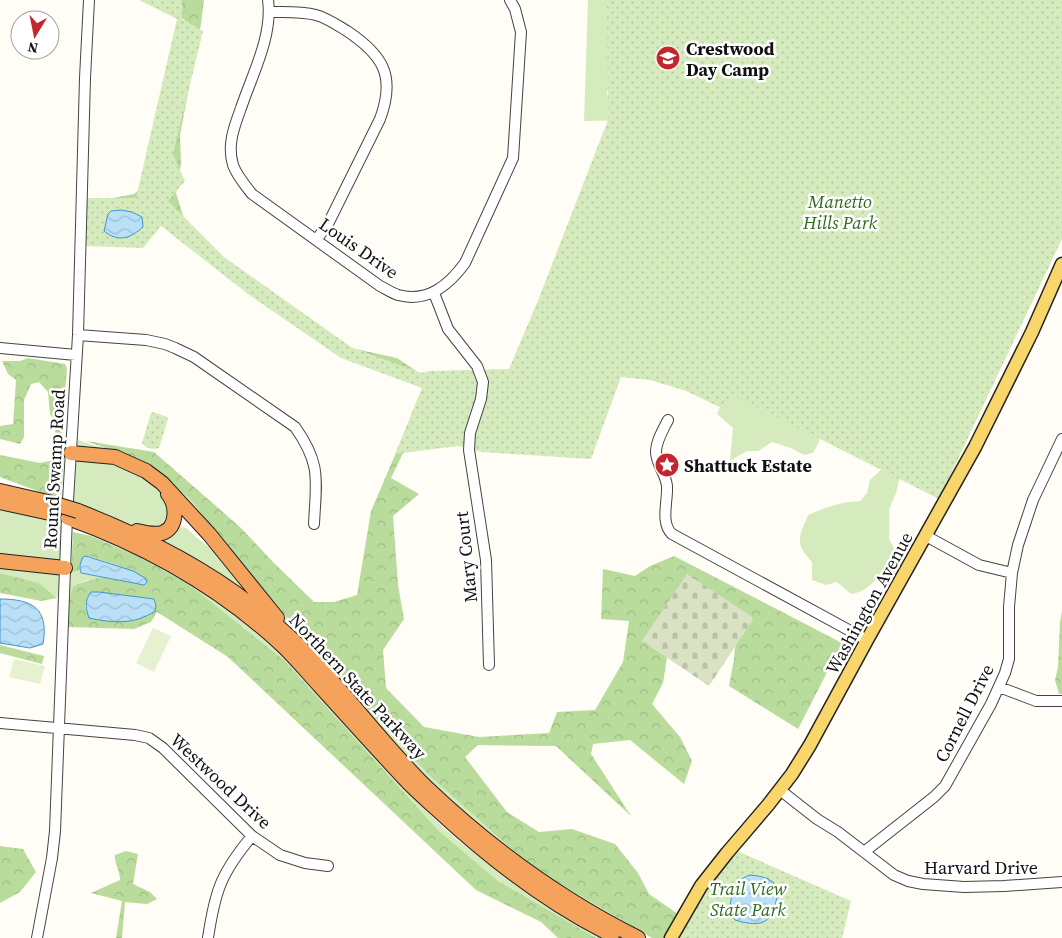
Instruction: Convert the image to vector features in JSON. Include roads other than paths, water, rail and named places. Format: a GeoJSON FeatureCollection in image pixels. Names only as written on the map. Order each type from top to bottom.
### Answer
{"type":"FeatureCollection","features":[{"type":"Feature","properties":{"kind":"highway"},"geometry":{"type":"LineString","coordinates":[[71,453],[114,461],[130,467],[160,485],[173,500],[174,520],[163,533],[151,534],[115,525]]}},
{"type":"Feature","properties":{"kind":"highway"},"geometry":{"type":"LineString","coordinates":[[71,453],[115,458],[146,471],[162,484],[208,534],[299,646]]}},
{"type":"Feature","properties":{"kind":"highway","name":"Northern State Parkway"},"geometry":{"type":"LineString","coordinates":[[0,491],[79,517],[115,525],[174,554],[222,584],[258,610],[299,646],[426,786],[494,846],[567,899],[638,938]]}},
{"type":"Feature","properties":{"kind":"highway","name":"Northern State Parkway"},"geometry":{"type":"LineString","coordinates":[[0,504],[36,509],[51,508]]}},
{"type":"Feature","properties":{"kind":"highway","name":"Northern State Parkway"},"geometry":{"type":"LineString","coordinates":[[79,517],[158,557],[202,583],[243,612],[283,645],[406,780],[461,832],[519,879],[593,926],[617,938]]}},
{"type":"Feature","properties":{"kind":"highway"},"geometry":{"type":"LineString","coordinates":[[1,561],[65,568]]}},
{"type":"Feature","properties":{"kind":"main road","name":"Washington Avenue"},"geometry":{"type":"LineString","coordinates":[[671,938],[701,886],[780,790],[810,745],[975,447],[1062,264]]}},
{"type":"Feature","properties":{"kind":"street","name":"Round Swamp Road"},"geometry":{"type":"LineString","coordinates":[[37,938],[52,858],[78,335],[84,93],[89,0]]}},
{"type":"Feature","properties":{"kind":"street","name":"Louis Drive"},"geometry":{"type":"LineString","coordinates":[[268,0],[269,12],[262,46],[231,135],[233,165],[242,182],[252,194],[380,286],[398,295],[416,296],[434,293]]}},
{"type":"Feature","properties":{"kind":"street"},"geometry":{"type":"LineString","coordinates":[[434,293],[456,276],[465,263],[513,158],[521,32],[515,9],[510,0]]}},
{"type":"Feature","properties":{"kind":"street"},"geometry":{"type":"LineString","coordinates":[[269,12],[302,12],[317,15],[330,21],[363,42],[377,56],[384,69],[387,86],[386,103],[380,119],[329,222],[317,239]]}},
{"type":"Feature","properties":{"kind":"street","name":"Mary Court"},"geometry":{"type":"LineString","coordinates":[[434,293],[448,329],[477,366],[483,382],[481,400],[470,433],[469,446],[471,473],[486,560],[489,665]]}},
{"type":"Feature","properties":{"kind":"street"},"geometry":{"type":"LineString","coordinates":[[78,335],[146,340],[175,348],[194,357],[296,428],[309,448],[316,467],[314,524]]}},
{"type":"Feature","properties":{"kind":"street"},"geometry":{"type":"LineString","coordinates":[[0,348],[76,355]]}},
{"type":"Feature","properties":{"kind":"street"},"geometry":{"type":"LineString","coordinates":[[668,420],[659,438],[656,452],[667,486],[666,523],[668,530],[867,640]]}},
{"type":"Feature","properties":{"kind":"street","name":"Cornell Drive"},"geometry":{"type":"LineString","coordinates":[[864,852],[934,797],[945,786],[999,687],[1009,659],[1009,607],[1012,573],[1018,545],[1033,500],[1062,439]]}},
{"type":"Feature","properties":{"kind":"street"},"geometry":{"type":"LineString","coordinates":[[926,536],[979,565],[1012,573]]}},
{"type":"Feature","properties":{"kind":"street"},"geometry":{"type":"LineString","coordinates":[[999,687],[1036,701],[1062,701]]}},
{"type":"Feature","properties":{"kind":"street","name":"Westwood Drive"},"geometry":{"type":"LineString","coordinates":[[0,723],[135,735],[149,738],[163,748],[252,836],[280,855],[305,863],[328,866]]}},
{"type":"Feature","properties":{"kind":"street","name":"Harvard Drive"},"geometry":{"type":"LineString","coordinates":[[780,790],[894,875],[908,881],[923,884],[964,886],[1004,886],[1062,882]]}},
{"type":"Feature","properties":{"kind":"street"},"geometry":{"type":"LineString","coordinates":[[208,938],[213,902],[222,878],[235,857],[252,836]]}},
{"type":"Feature","properties":{"kind":"water"},"geometry":{"type":"Polygon","coordinates":[[[111,211],[132,212],[142,217],[143,227],[134,234],[124,238],[114,237],[104,231],[108,214],[111,211]]]}},
{"type":"Feature","properties":{"kind":"water"},"geometry":{"type":"Polygon","coordinates":[[[86,556],[133,571],[145,578],[147,582],[144,585],[81,573],[81,563],[83,557],[86,556]]]}},
{"type":"Feature","properties":{"kind":"water"},"geometry":{"type":"Polygon","coordinates":[[[91,592],[154,599],[155,611],[139,619],[123,622],[89,618],[86,605],[91,592]]]}},
{"type":"Feature","properties":{"kind":"water"},"geometry":{"type":"Polygon","coordinates":[[[0,599],[21,601],[36,608],[41,614],[43,622],[43,644],[30,648],[0,643],[0,599]]]}},
{"type":"Feature","properties":{"kind":"water"},"geometry":{"type":"Polygon","coordinates":[[[750,875],[769,880],[778,888],[772,914],[762,922],[755,924],[735,920],[729,912],[732,894],[736,885],[750,875]]]}},
{"type":"Feature","properties":{"kind":"place","name":"Crestwood Day Camp"},"geometry":{"type":"Point","coordinates":[668,58]}},
{"type":"Feature","properties":{"kind":"place","name":"Shattuck Estate"},"geometry":{"type":"Point","coordinates":[667,465]}},
{"type":"Feature","properties":{"kind":"park label","name":"Manetto Hills Park"},"geometry":{"type":"Point","coordinates":[840,211]}},
{"type":"Feature","properties":{"kind":"park label","name":"Trail View State Park"},"geometry":{"type":"Point","coordinates":[748,898]}}]}
